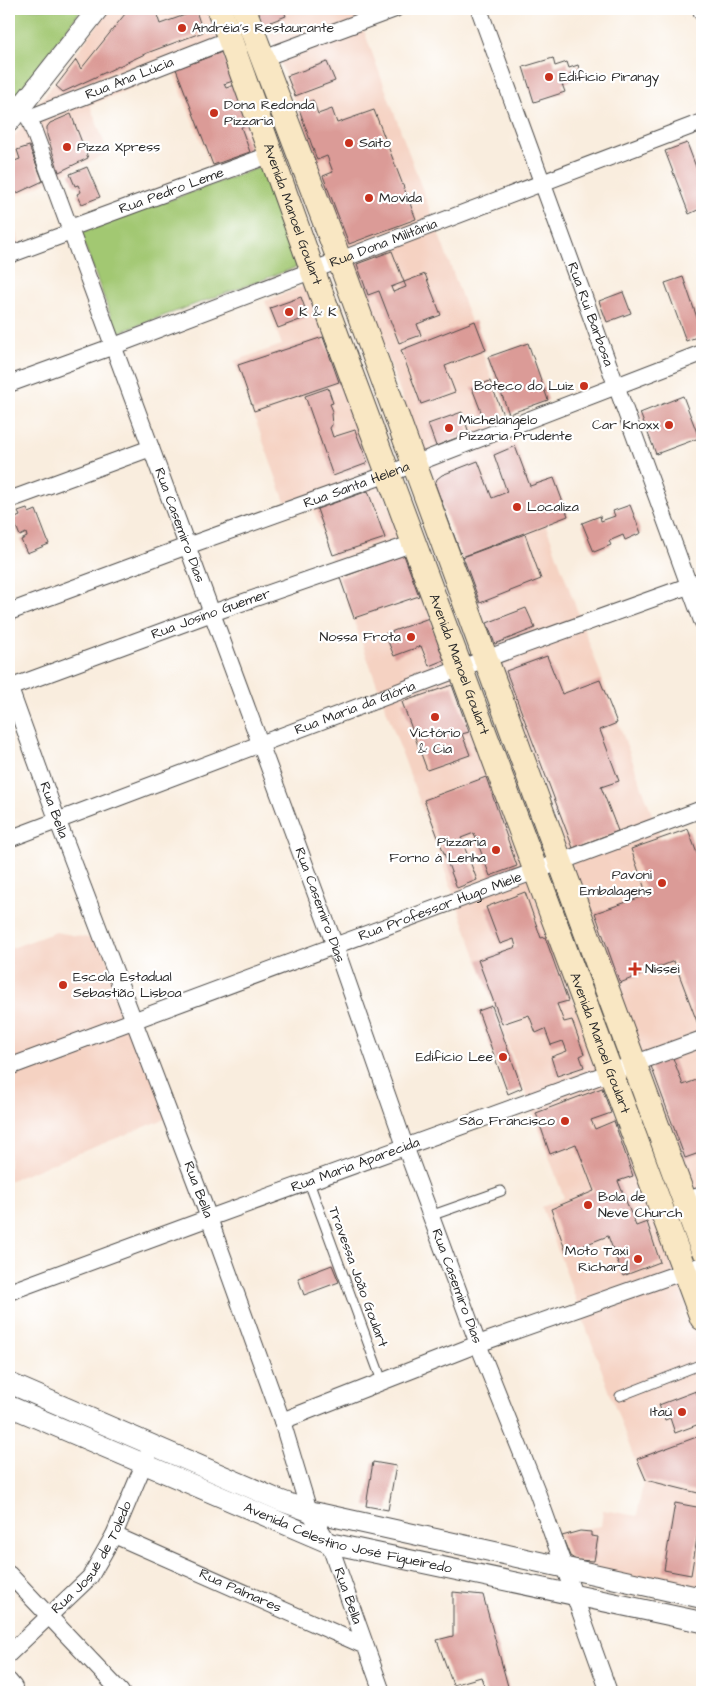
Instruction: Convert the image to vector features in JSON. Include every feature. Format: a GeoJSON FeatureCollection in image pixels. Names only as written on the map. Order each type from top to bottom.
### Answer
{"type":"FeatureCollection","features":[{"type":"Feature","properties":{"kind":"main road","name":"Avenida Manoel Goulart"},"geometry":{"type":"LineString","coordinates":[[219,9],[312,270],[610,1071],[694,1268],[702,1318]]}},
{"type":"Feature","properties":{"kind":"main road","name":"Avenida Manoel Goulart"},"geometry":{"type":"LineString","coordinates":[[244,9],[339,259],[634,1063],[693,1196],[702,1248]]}},
{"type":"Feature","properties":{"kind":"street"},"geometry":{"type":"LineString","coordinates":[[19,117],[98,9]]}},
{"type":"Feature","properties":{"kind":"street"},"geometry":{"type":"LineString","coordinates":[[263,58],[395,9]]}},
{"type":"Feature","properties":{"kind":"street","name":"Rua Rui Barbosa"},"geometry":{"type":"LineString","coordinates":[[479,9],[618,386],[696,583],[702,621]]}},
{"type":"Feature","properties":{"kind":"street"},"geometry":{"type":"LineString","coordinates":[[701,9],[702,13]]}},
{"type":"Feature","properties":{"kind":"street","name":"Rua Ana Lúcia"},"geometry":{"type":"LineString","coordinates":[[19,117],[230,39]]}},
{"type":"Feature","properties":{"kind":"street","name":"Rua Casemiro Dias"},"geometry":{"type":"LineString","coordinates":[[19,117],[71,230],[335,946],[404,1146],[478,1344],[536,1489],[609,1692]]}},
{"type":"Feature","properties":{"kind":"street","name":"Rua Dona Militânia"},"geometry":{"type":"LineString","coordinates":[[9,384],[114,346],[702,122]]}},
{"type":"Feature","properties":{"kind":"street","name":"Rua Pedro Leme"},"geometry":{"type":"LineString","coordinates":[[9,255],[272,154]]}},
{"type":"Feature","properties":{"kind":"street","name":"Rua Santa Helena"},"geometry":{"type":"LineString","coordinates":[[9,612],[388,474],[702,354]]}},
{"type":"Feature","properties":{"kind":"street"},"geometry":{"type":"LineString","coordinates":[[9,500],[151,448]]}},
{"type":"Feature","properties":{"kind":"street","name":"Rua Josino Guemer"},"geometry":{"type":"LineString","coordinates":[[9,687],[414,543]]}},
{"type":"Feature","properties":{"kind":"street","name":"Rua Maria da Glória"},"geometry":{"type":"LineString","coordinates":[[9,839],[485,659],[696,583]]}},
{"type":"Feature","properties":{"kind":"street","name":"Rua Bella"},"geometry":{"type":"LineString","coordinates":[[9,687],[209,1218],[282,1421],[309,1511],[329,1543],[382,1692]]}},
{"type":"Feature","properties":{"kind":"street","name":"Rua Professor Hugo Miele"},"geometry":{"type":"LineString","coordinates":[[9,1068],[702,809]]}},
{"type":"Feature","properties":{"kind":"street","name":"Rua Maria Aparecida"},"geometry":{"type":"LineString","coordinates":[[9,1292],[404,1146],[702,1039]]}},
{"type":"Feature","properties":{"kind":"street"},"geometry":{"type":"LineString","coordinates":[[282,1421],[478,1344],[694,1268]]}},
{"type":"Feature","properties":{"kind":"street","name":"Avenida Celestino José Figueiredo"},"geometry":{"type":"LineString","coordinates":[[9,1383],[279,1500],[309,1511],[702,1598]]}},
{"type":"Feature","properties":{"kind":"street","name":"Avenida Celestino José Figueiredo"},"geometry":{"type":"LineString","coordinates":[[9,1406],[329,1543],[702,1622]]}},
{"type":"Feature","properties":{"kind":"street","name":"Rua Josué de Toledo"},"geometry":{"type":"LineString","coordinates":[[9,1654],[90,1577],[114,1535],[152,1445]]}},
{"type":"Feature","properties":{"kind":"street","name":"Rua Palmares"},"geometry":{"type":"LineString","coordinates":[[114,1535],[365,1646]]}},
{"type":"Feature","properties":{"kind":"street"},"geometry":{"type":"LineString","coordinates":[[9,1574],[122,1692]]}},
{"type":"Feature","properties":{"kind":"street"},"geometry":{"type":"LineString","coordinates":[[9,1681],[14,1687],[9,1692]]}},
{"type":"Feature","properties":{"kind":"lane","name":"Travessa João Goulart"},"geometry":{"type":"LineString","coordinates":[[309,1182],[382,1381]]}},
{"type":"Feature","properties":{"kind":"lane"},"geometry":{"type":"LineString","coordinates":[[430,1216],[501,1191]]}},
{"type":"Feature","properties":{"kind":"lane"},"geometry":{"type":"LineString","coordinates":[[620,1396],[702,1364]]}},
{"type":"Feature","properties":{"kind":"shaded area"},"geometry":{"type":"Polygon","coordinates":[[[110,9],[208,9],[262,150],[212,170],[173,71],[90,105],[108,153],[9,200],[9,143],[110,9]]]}},
{"type":"Feature","properties":{"kind":"shaded area"},"geometry":{"type":"Polygon","coordinates":[[[261,9],[356,9],[702,950],[702,1222],[261,9]]]}},
{"type":"Feature","properties":{"kind":"shaded area"},"geometry":{"type":"Polygon","coordinates":[[[9,211],[20,244],[9,248],[9,211]]]}},
{"type":"Feature","properties":{"kind":"shaded area"},"geometry":{"type":"Polygon","coordinates":[[[307,285],[702,1346],[702,1592],[567,1563],[558,1533],[601,1526],[603,1510],[637,1516],[643,1483],[542,1207],[564,1198],[308,495],[285,502],[234,361],[282,345],[265,301],[307,285]]]}},
{"type":"Feature","properties":{"kind":"shaded area"},"geometry":{"type":"Polygon","coordinates":[[[56,932],[100,940],[167,1118],[9,1181],[9,949],[56,932]]]}},
{"type":"Feature","properties":{"kind":"green space"},"geometry":{"type":"Polygon","coordinates":[[[9,9],[82,9],[9,105],[9,9]]]}},
{"type":"Feature","properties":{"kind":"green space"},"geometry":{"type":"Polygon","coordinates":[[[263,166],[300,266],[117,333],[80,233],[263,166]]]}},
{"type":"Feature","properties":{"kind":"building"},"geometry":{"type":"Polygon","coordinates":[[[129,9],[155,9],[160,24],[196,11],[203,32],[147,53],[63,92],[56,86],[76,60],[81,69],[129,9]]]}},
{"type":"Feature","properties":{"kind":"building"},"geometry":{"type":"Polygon","coordinates":[[[256,9],[283,9],[286,16],[263,25],[256,9]]]}},
{"type":"Feature","properties":{"kind":"building"},"geometry":{"type":"Polygon","coordinates":[[[222,52],[233,81],[224,84],[226,88],[235,85],[249,124],[241,127],[250,152],[213,165],[176,69],[222,52]]]}},
{"type":"Feature","properties":{"kind":"building","name":"Edificio Pirangy"},"geometry":{"type":"Polygon","coordinates":[[[553,58],[555,66],[567,62],[569,68],[578,65],[580,71],[570,74],[573,80],[562,84],[565,92],[534,102],[523,67],[553,58]]]}},
{"type":"Feature","properties":{"kind":"building"},"geometry":{"type":"Polygon","coordinates":[[[327,62],[335,81],[295,96],[287,76],[327,62]]]}},
{"type":"Feature","properties":{"kind":"building"},"geometry":{"type":"Polygon","coordinates":[[[313,100],[318,114],[332,109],[337,123],[374,110],[416,219],[349,244],[323,176],[333,172],[327,156],[317,160],[298,106],[313,100]]]}},
{"type":"Feature","properties":{"kind":"building","name":"Pizza Xpress"},"geometry":{"type":"Polygon","coordinates":[[[71,114],[88,158],[59,172],[47,135],[47,127],[50,123],[71,114]]]}},
{"type":"Feature","properties":{"kind":"building"},"geometry":{"type":"Polygon","coordinates":[[[687,143],[702,183],[702,208],[689,214],[665,151],[687,143]]]}},
{"type":"Feature","properties":{"kind":"building"},"geometry":{"type":"Polygon","coordinates":[[[29,146],[43,181],[9,197],[9,163],[20,159],[17,150],[29,146]]]}},
{"type":"Feature","properties":{"kind":"building"},"geometry":{"type":"Polygon","coordinates":[[[87,167],[100,197],[82,204],[77,194],[81,192],[78,185],[75,186],[70,174],[87,167]]]}},
{"type":"Feature","properties":{"kind":"building"},"geometry":{"type":"Polygon","coordinates":[[[9,215],[13,227],[9,229],[9,215]]]}},
{"type":"Feature","properties":{"kind":"building"},"geometry":{"type":"Polygon","coordinates":[[[392,251],[404,282],[425,274],[441,315],[417,324],[421,335],[399,343],[379,291],[368,295],[357,264],[392,251]],[[404,282],[391,287],[393,292],[406,287],[404,282]]]}},
{"type":"Feature","properties":{"kind":"building"},"geometry":{"type":"Polygon","coordinates":[[[683,277],[702,332],[702,335],[686,341],[665,283],[683,277]]]}},
{"type":"Feature","properties":{"kind":"building"},"geometry":{"type":"Polygon","coordinates":[[[623,292],[631,313],[607,322],[599,301],[623,292]]]}},
{"type":"Feature","properties":{"kind":"building"},"geometry":{"type":"Polygon","coordinates":[[[301,297],[308,317],[278,328],[270,308],[301,297]]]}},
{"type":"Feature","properties":{"kind":"building"},"geometry":{"type":"Polygon","coordinates":[[[475,321],[486,350],[445,366],[455,392],[421,404],[401,350],[475,321]]]}},
{"type":"Feature","properties":{"kind":"building"},"geometry":{"type":"Polygon","coordinates":[[[323,337],[339,382],[254,411],[238,365],[323,337]]]}},
{"type":"Feature","properties":{"kind":"building"},"geometry":{"type":"Polygon","coordinates":[[[528,343],[548,400],[509,414],[488,357],[528,343]]]}},
{"type":"Feature","properties":{"kind":"building"},"geometry":{"type":"Polygon","coordinates":[[[490,381],[503,415],[485,422],[472,388],[490,381]]]}},
{"type":"Feature","properties":{"kind":"building"},"geometry":{"type":"Polygon","coordinates":[[[328,388],[333,403],[330,404],[333,411],[330,428],[333,437],[355,430],[368,463],[333,476],[305,396],[328,388]]]}},
{"type":"Feature","properties":{"kind":"building","name":"Car Knoxx"},"geometry":{"type":"Polygon","coordinates":[[[683,396],[699,438],[656,454],[640,413],[683,396]]]}},
{"type":"Feature","properties":{"kind":"building","name":"Michelangelo Pizzaria Prudente"},"geometry":{"type":"Polygon","coordinates":[[[462,412],[469,433],[436,446],[428,424],[462,412]]]}},
{"type":"Feature","properties":{"kind":"building","name":"Localiza"},"geometry":{"type":"Polygon","coordinates":[[[515,446],[530,486],[554,478],[568,516],[462,557],[435,484],[437,479],[442,475],[478,461],[492,498],[507,492],[494,455],[515,446]]]}},
{"type":"Feature","properties":{"kind":"building"},"geometry":{"type":"Polygon","coordinates":[[[368,491],[385,538],[333,555],[317,509],[368,491]]]}},
{"type":"Feature","properties":{"kind":"building"},"geometry":{"type":"Polygon","coordinates":[[[630,505],[641,533],[625,540],[623,535],[609,541],[611,545],[594,552],[582,523],[600,516],[601,521],[615,516],[613,511],[630,505]]]}},
{"type":"Feature","properties":{"kind":"building"},"geometry":{"type":"Polygon","coordinates":[[[27,509],[29,513],[36,510],[49,544],[27,553],[21,540],[27,537],[26,533],[20,536],[13,519],[20,516],[18,512],[27,509]]]}},
{"type":"Feature","properties":{"kind":"building"},"geometry":{"type":"Polygon","coordinates":[[[525,534],[541,579],[480,603],[463,557],[525,534]]]}},
{"type":"Feature","properties":{"kind":"building"},"geometry":{"type":"Polygon","coordinates":[[[404,555],[419,596],[354,618],[340,578],[404,555]]]}},
{"type":"Feature","properties":{"kind":"building"},"geometry":{"type":"Polygon","coordinates":[[[526,608],[535,628],[495,644],[487,623],[526,608]]]}},
{"type":"Feature","properties":{"kind":"building","name":"Nossa Frota"},"geometry":{"type":"Polygon","coordinates":[[[429,618],[444,660],[429,666],[421,646],[394,656],[385,634],[429,618]]]}},
{"type":"Feature","properties":{"kind":"building"},"geometry":{"type":"Polygon","coordinates":[[[547,656],[562,694],[600,680],[617,723],[600,730],[619,781],[601,787],[618,831],[573,848],[506,671],[547,656]]]}},
{"type":"Feature","properties":{"kind":"building","name":"Victório & Cia"},"geometry":{"type":"Polygon","coordinates":[[[452,685],[469,732],[462,734],[470,755],[427,770],[402,702],[452,685]]]}},
{"type":"Feature","properties":{"kind":"building"},"geometry":{"type":"Polygon","coordinates":[[[486,777],[517,866],[490,876],[474,833],[461,838],[477,880],[457,888],[424,800],[486,777]]]}},
{"type":"Feature","properties":{"kind":"building"},"geometry":{"type":"Polygon","coordinates":[[[688,829],[702,867],[702,1026],[699,1027],[674,961],[620,983],[595,913],[647,895],[631,849],[688,829]]]}},
{"type":"Feature","properties":{"kind":"building"},"geometry":{"type":"Polygon","coordinates":[[[525,892],[541,938],[545,937],[568,1001],[557,1004],[564,1022],[572,1020],[584,1054],[580,1056],[584,1067],[557,1076],[551,1057],[567,1051],[563,1041],[551,1045],[545,1029],[536,1033],[529,1015],[502,1024],[478,960],[516,947],[514,939],[500,944],[486,907],[525,892]]]}},
{"type":"Feature","properties":{"kind":"building","name":"Edifício Lee"},"geometry":{"type":"Polygon","coordinates":[[[492,1006],[522,1088],[508,1094],[478,1011],[492,1006]]]}},
{"type":"Feature","properties":{"kind":"building"},"geometry":{"type":"Polygon","coordinates":[[[673,1058],[683,1085],[702,1078],[702,1152],[685,1158],[651,1066],[673,1058]]]}},
{"type":"Feature","properties":{"kind":"building"},"geometry":{"type":"Polygon","coordinates":[[[602,1088],[611,1113],[591,1120],[595,1129],[614,1121],[633,1176],[618,1181],[636,1226],[647,1222],[660,1262],[623,1276],[608,1236],[566,1252],[551,1209],[594,1191],[576,1144],[550,1154],[536,1113],[602,1088]]]}},
{"type":"Feature","properties":{"kind":"building"},"geometry":{"type":"Polygon","coordinates":[[[332,1265],[339,1282],[304,1295],[298,1278],[332,1265]]]}},
{"type":"Feature","properties":{"kind":"building","name":"Itaú"},"geometry":{"type":"Polygon","coordinates":[[[696,1391],[699,1399],[702,1398],[702,1423],[675,1433],[670,1418],[665,1420],[659,1405],[696,1391]]]}},
{"type":"Feature","properties":{"kind":"building"},"geometry":{"type":"Polygon","coordinates":[[[702,1435],[702,1487],[698,1493],[646,1480],[637,1459],[702,1435]]]}},
{"type":"Feature","properties":{"kind":"building"},"geometry":{"type":"Polygon","coordinates":[[[373,1462],[396,1466],[388,1510],[366,1506],[373,1462]]]}},
{"type":"Feature","properties":{"kind":"building"},"geometry":{"type":"Polygon","coordinates":[[[675,1503],[702,1508],[691,1575],[664,1570],[675,1503]]]}},
{"type":"Feature","properties":{"kind":"building"},"geometry":{"type":"Polygon","coordinates":[[[580,1531],[591,1532],[591,1536],[598,1537],[594,1561],[576,1560],[570,1556],[562,1536],[580,1531]]]}},
{"type":"Feature","properties":{"kind":"building"},"geometry":{"type":"Polygon","coordinates":[[[453,1592],[483,1595],[509,1690],[486,1692],[481,1677],[453,1685],[437,1640],[453,1636],[453,1592]]]}},
{"type":"Feature","properties":{"kind":"place","name":"Andréia's Restaurante"},"geometry":{"type":"Point","coordinates":[182,28]}},
{"type":"Feature","properties":{"kind":"place","name":"Edificio Pirangy"},"geometry":{"type":"Point","coordinates":[549,77]}},
{"type":"Feature","properties":{"kind":"place","name":"Dona Redonda Pizzaria"},"geometry":{"type":"Point","coordinates":[214,113]}},
{"type":"Feature","properties":{"kind":"place","name":"Saito"},"geometry":{"type":"Point","coordinates":[349,143]}},
{"type":"Feature","properties":{"kind":"place","name":"Pizza Xpress"},"geometry":{"type":"Point","coordinates":[67,147]}},
{"type":"Feature","properties":{"kind":"place","name":"Movida"},"geometry":{"type":"Point","coordinates":[369,198]}},
{"type":"Feature","properties":{"kind":"place","name":"K & K"},"geometry":{"type":"Point","coordinates":[289,312]}},
{"type":"Feature","properties":{"kind":"place","name":"Boteco do Luiz"},"geometry":{"type":"Point","coordinates":[584,386]}},
{"type":"Feature","properties":{"kind":"place","name":"Car Knoxx"},"geometry":{"type":"Point","coordinates":[669,425]}},
{"type":"Feature","properties":{"kind":"place","name":"Michelangelo Pizzaria Prudente"},"geometry":{"type":"Point","coordinates":[449,428]}},
{"type":"Feature","properties":{"kind":"place","name":"Localiza"},"geometry":{"type":"Point","coordinates":[517,507]}},
{"type":"Feature","properties":{"kind":"place","name":"Nossa Frota"},"geometry":{"type":"Point","coordinates":[411,637]}},
{"type":"Feature","properties":{"kind":"place","name":"Victório & Cia"},"geometry":{"type":"Point","coordinates":[435,717]}},
{"type":"Feature","properties":{"kind":"place","name":"Pizzaria Forno à Lenha"},"geometry":{"type":"Point","coordinates":[496,850]}},
{"type":"Feature","properties":{"kind":"place","name":"Pavoni Embalagens"},"geometry":{"type":"Point","coordinates":[662,883]}},
{"type":"Feature","properties":{"kind":"place","name":"Nissei"},"geometry":{"type":"Point","coordinates":[635,969]}},
{"type":"Feature","properties":{"kind":"place","name":"Escola Estadual Sebastião Lisboa"},"geometry":{"type":"Point","coordinates":[63,985]}},
{"type":"Feature","properties":{"kind":"place","name":"Edifício Lee"},"geometry":{"type":"Point","coordinates":[503,1057]}},
{"type":"Feature","properties":{"kind":"place","name":"São Francisco"},"geometry":{"type":"Point","coordinates":[565,1121]}},
{"type":"Feature","properties":{"kind":"place","name":"Bola de Neve Church"},"geometry":{"type":"Point","coordinates":[588,1205]}},
{"type":"Feature","properties":{"kind":"place","name":"Moto Taxi Richard"},"geometry":{"type":"Point","coordinates":[638,1259]}},
{"type":"Feature","properties":{"kind":"place","name":"Itaú"},"geometry":{"type":"Point","coordinates":[682,1412]}}]}
